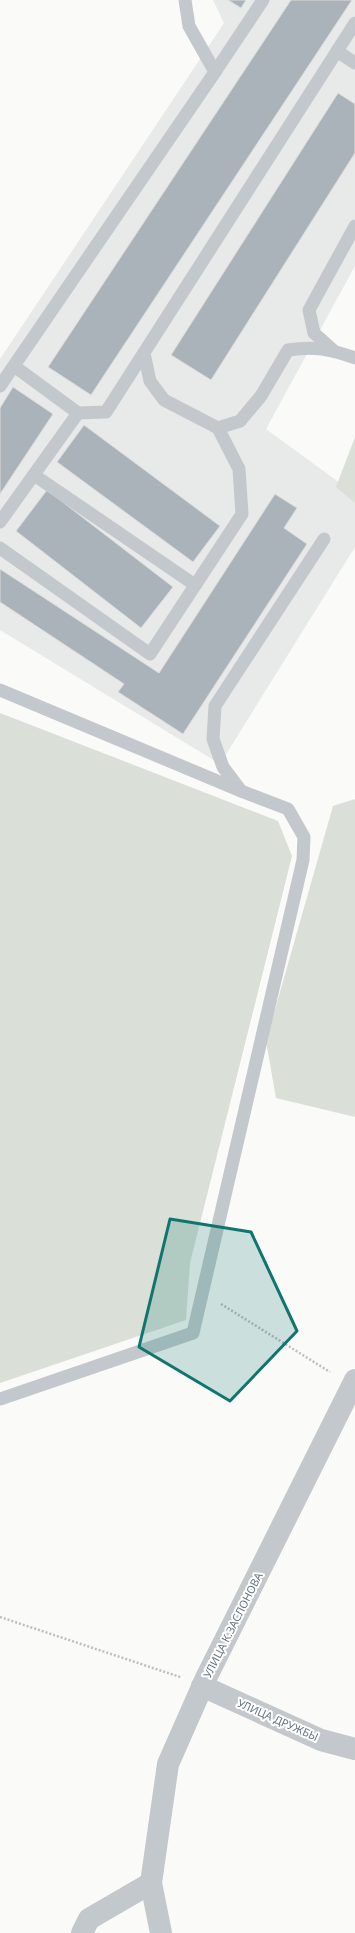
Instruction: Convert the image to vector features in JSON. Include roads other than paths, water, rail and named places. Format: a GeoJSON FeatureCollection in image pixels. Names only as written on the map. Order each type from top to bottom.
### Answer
{"type":"FeatureCollection","features":[{"type":"Feature","properties":{"kind":"street","name":"УЛИЦА К.ЗАСЛОНОВА"},"geometry":{"type":"LineString","coordinates":[[161,1933],[151,1883],[168,1764],[202,1686],[354,1383]]}},
{"type":"Feature","properties":{"kind":"street","name":"УЛИЦА ДРУЖБЫ"},"geometry":{"type":"LineString","coordinates":[[202,1686],[321,1740],[355,1749]]}},
{"type":"Feature","properties":{"kind":"street"},"geometry":{"type":"LineString","coordinates":[[82,1933],[89,1919],[151,1883]]}},
{"type":"Feature","properties":{"kind":"lane"},"geometry":{"type":"LineString","coordinates":[[185,0],[189,26],[216,72]]}},
{"type":"Feature","properties":{"kind":"lane"},"geometry":{"type":"LineString","coordinates":[[0,386],[216,72],[263,0]]}},
{"type":"Feature","properties":{"kind":"lane"},"geometry":{"type":"LineString","coordinates":[[14,366],[78,413],[106,412],[355,23]]}},
{"type":"Feature","properties":{"kind":"lane"},"geometry":{"type":"LineString","coordinates":[[337,51],[355,63]]}},
{"type":"Feature","properties":{"kind":"lane"},"geometry":{"type":"LineString","coordinates":[[334,351],[314,333],[309,310],[355,226]]}},
{"type":"Feature","properties":{"kind":"lane"},"geometry":{"type":"LineString","coordinates":[[218,428],[240,421],[261,396],[288,350],[309,347],[334,351],[355,358]]}},
{"type":"Feature","properties":{"kind":"lane"},"geometry":{"type":"LineString","coordinates":[[0,548],[150,654],[242,514],[239,469],[218,428],[164,400],[150,382],[144,353]]}},
{"type":"Feature","properties":{"kind":"lane"},"geometry":{"type":"LineString","coordinates":[[0,522],[78,413]]}},
{"type":"Feature","properties":{"kind":"lane"},"geometry":{"type":"LineString","coordinates":[[34,475],[195,585]]}},
{"type":"Feature","properties":{"kind":"lane"},"geometry":{"type":"LineString","coordinates":[[241,791],[223,767],[213,739],[215,706],[324,540]]}},
{"type":"Feature","properties":{"kind":"lane"},"geometry":{"type":"LineString","coordinates":[[0,690],[241,791],[288,809],[304,837],[303,860],[193,1333],[0,1399]]}}]}
